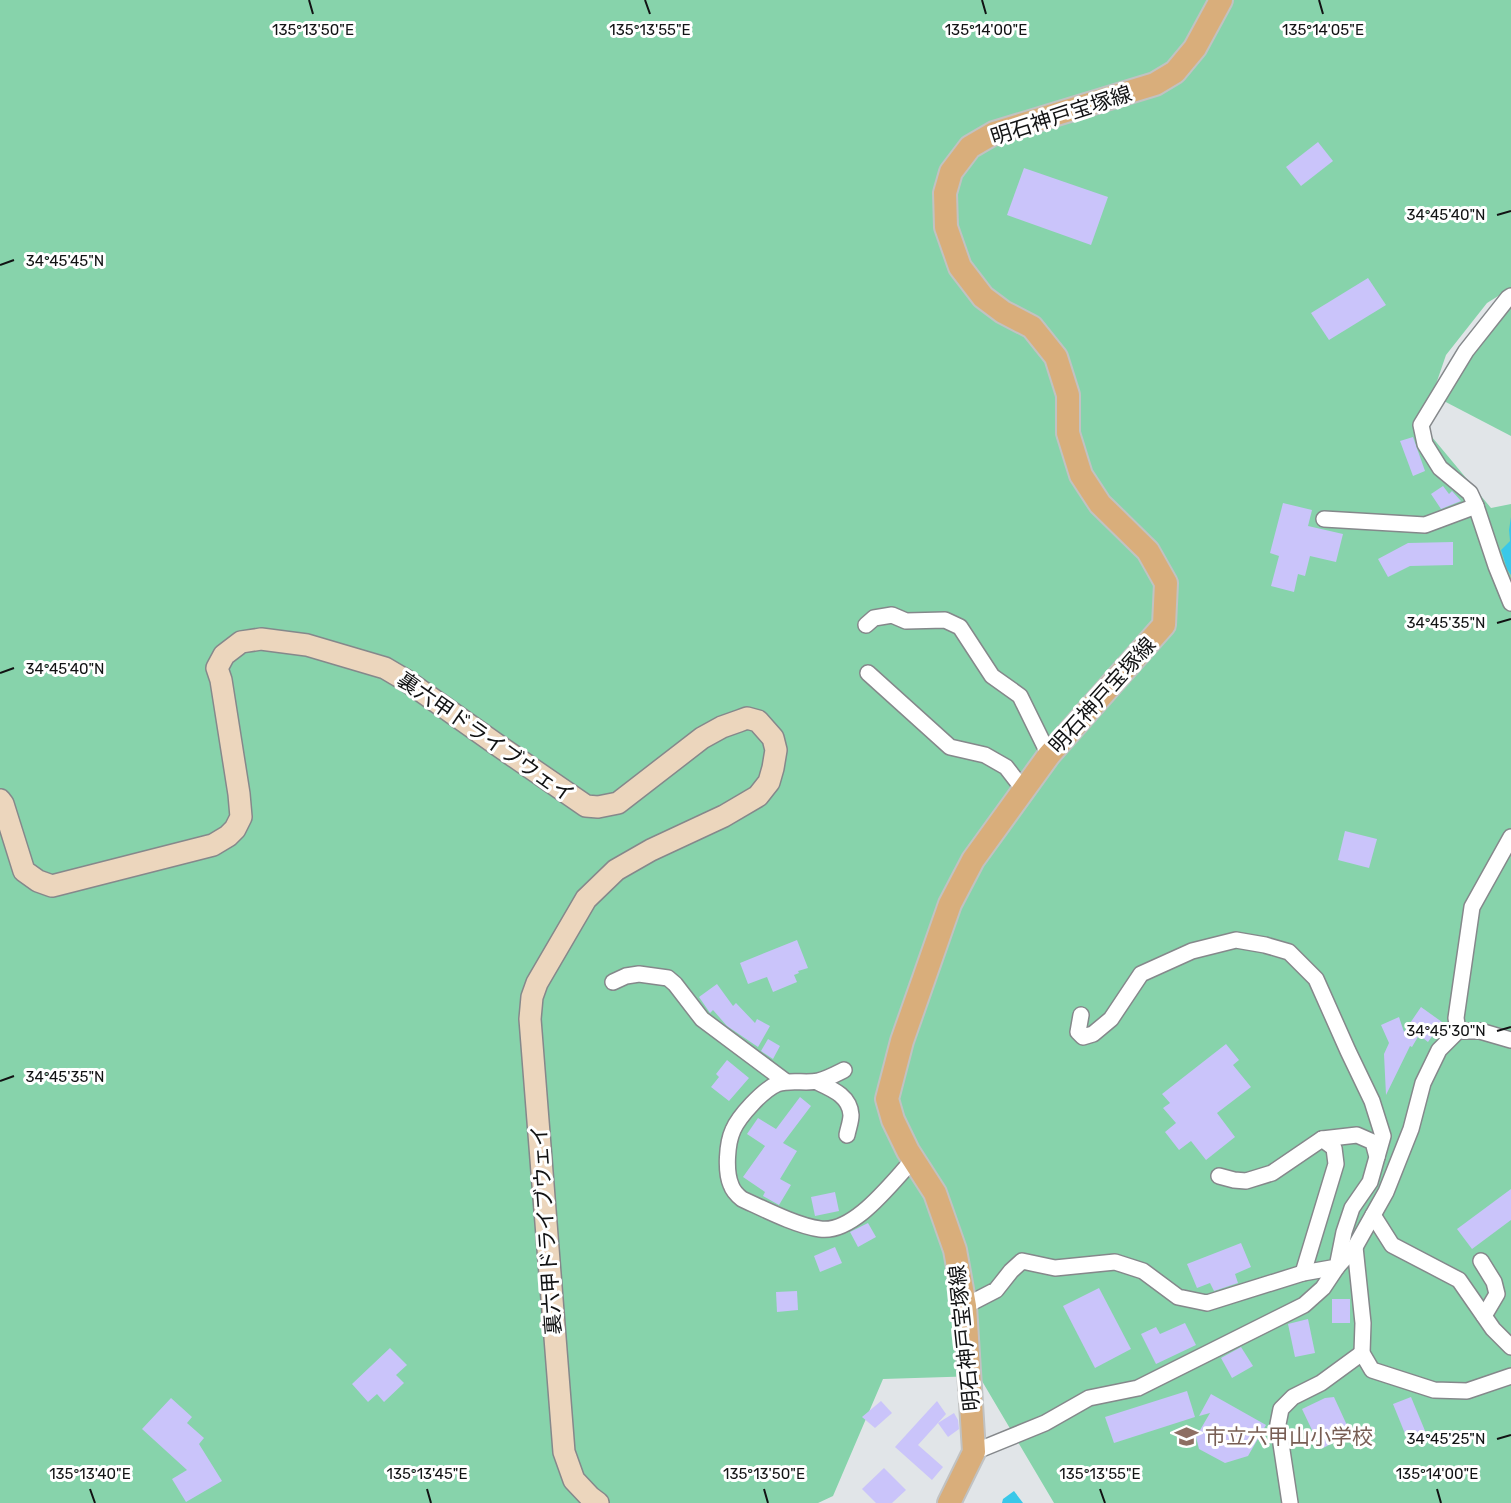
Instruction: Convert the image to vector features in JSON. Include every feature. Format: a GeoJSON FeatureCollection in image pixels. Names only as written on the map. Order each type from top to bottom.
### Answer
{"type":"FeatureCollection","features":[{"type":"Feature","properties":{"kind":"main road","name":"明石神戸宝塚線"},"geometry":{"type":"LineString","coordinates":[[949,1503],[974,1452],[965,1306],[955,1250],[935,1193],[913,1160],[893,1120],[887,1099],[902,1041],[951,904],[973,860],[1049,755],[1164,625],[1166,583],[1148,551],[1100,504],[1081,475],[1068,433],[1068,395],[1056,357],[1032,327],[1003,312],[983,297],[960,267],[946,227],[945,193],[951,172],[970,147],[994,133],[1155,84],[1175,72],[1195,48],[1221,0]]}},
{"type":"Feature","properties":{"kind":"street"},"geometry":{"type":"LineString","coordinates":[[1511,296],[1466,351],[1421,425],[1425,444],[1440,468],[1470,493],[1511,603]]}},
{"type":"Feature","properties":{"kind":"street"},"geometry":{"type":"LineString","coordinates":[[1324,519],[1425,525],[1476,506]]}},
{"type":"Feature","properties":{"kind":"street"},"geometry":{"type":"LineString","coordinates":[[866,625],[874,618],[892,615],[906,621],[945,620],[960,627],[992,676],[1020,696],[1049,755]]}},
{"type":"Feature","properties":{"kind":"street","name":"裏六甲ドライブウェイ"},"geometry":{"type":"LineString","coordinates":[[0,800],[24,871],[38,881],[52,886],[213,845],[228,836],[235,829],[241,817],[221,680],[217,668],[224,655],[241,642],[261,639],[307,645],[385,668],[586,806],[598,807],[618,803],[702,738],[722,727],[747,718],[758,722],[773,738],[776,750],[773,768],[769,783],[758,796],[724,816],[651,850],[616,870],[586,899],[549,960],[532,997],[530,1019],[564,1452],[574,1480],[598,1503]]}},
{"type":"Feature","properties":{"kind":"street"},"geometry":{"type":"LineString","coordinates":[[868,673],[950,747],[985,755],[1006,768],[1023,789]]}},
{"type":"Feature","properties":{"kind":"street"},"geometry":{"type":"LineString","coordinates":[[1458,1031],[1456,1018],[1472,907],[1511,837]]}},
{"type":"Feature","properties":{"kind":"street"},"geometry":{"type":"LineString","coordinates":[[1081,1016],[1078,1032],[1083,1037],[1093,1034],[1111,1019],[1141,974],[1192,951],[1236,940],[1289,952],[1316,979],[1372,1101],[1383,1136],[1370,1182],[1352,1208],[1336,1267]]}},
{"type":"Feature","properties":{"kind":"street"},"geometry":{"type":"LineString","coordinates":[[613,982],[626,976],[639,974],[668,978],[702,1019],[785,1081]]}},
{"type":"Feature","properties":{"kind":"street"},"geometry":{"type":"LineString","coordinates":[[974,1452],[1045,1423],[1089,1398],[1138,1388],[1304,1305],[1323,1288],[1336,1267],[1355,1247],[1386,1192],[1411,1129],[1423,1083],[1439,1050],[1458,1031],[1480,1030],[1511,1040]]}},
{"type":"Feature","properties":{"kind":"street"},"geometry":{"type":"LineString","coordinates":[[817,1082],[844,1070]]}},
{"type":"Feature","properties":{"kind":"street"},"geometry":{"type":"LineString","coordinates":[[847,1135],[851,1116],[849,1106],[842,1095],[817,1082],[785,1081],[767,1089],[733,1129],[728,1150],[728,1174],[734,1192],[742,1199],[805,1226],[822,1230],[838,1228],[871,1205],[913,1160]]}},
{"type":"Feature","properties":{"kind":"street"},"geometry":{"type":"LineString","coordinates":[[1219,1176],[1246,1181],[1272,1173],[1322,1139],[1357,1135],[1373,1142],[1377,1157]]}},
{"type":"Feature","properties":{"kind":"street"},"geometry":{"type":"LineString","coordinates":[[1303,1274],[1336,1164],[1334,1148],[1322,1139]]}},
{"type":"Feature","properties":{"kind":"street"},"geometry":{"type":"LineString","coordinates":[[1373,1215],[1392,1245],[1459,1280],[1493,1329],[1511,1347]]}},
{"type":"Feature","properties":{"kind":"street"},"geometry":{"type":"LineString","coordinates":[[1355,1247],[1363,1323],[1362,1353],[1372,1370],[1434,1390],[1467,1391],[1511,1376]]}},
{"type":"Feature","properties":{"kind":"street"},"geometry":{"type":"LineString","coordinates":[[965,1306],[996,1290],[1022,1261],[1055,1268],[1115,1263],[1143,1271],[1178,1297],[1207,1303],[1303,1274],[1336,1267]]}},
{"type":"Feature","properties":{"kind":"street"},"geometry":{"type":"LineString","coordinates":[[1481,1261],[1494,1282],[1497,1294],[1484,1316]]}},
{"type":"Feature","properties":{"kind":"street"},"geometry":{"type":"LineString","coordinates":[[1290,1503],[1278,1424],[1281,1409],[1293,1397],[1321,1383],[1362,1353]]}},
{"type":"Feature","properties":{"kind":"green space"},"geometry":{"type":"Polygon","coordinates":[[[0,0],[1511,0],[1511,288],[1487,303],[1446,355],[1422,425],[1491,508],[1511,504],[1511,1503],[1054,1503],[979,1376],[883,1379],[833,1496],[818,1503],[0,1503],[0,0]]]}},
{"type":"Feature","properties":{"kind":"green space"},"geometry":{"type":"Polygon","coordinates":[[[1511,308],[1511,436],[1440,399],[1511,308]]]}},
{"type":"Feature","properties":{"kind":"water"},"geometry":{"type":"Polygon","coordinates":[[[1511,517],[1511,575],[1501,550],[1510,541],[1511,517]]]}},
{"type":"Feature","properties":{"kind":"water"},"geometry":{"type":"Polygon","coordinates":[[[1014,1491],[1023,1503],[1002,1503],[1003,1499],[1014,1491]]]}},
{"type":"Feature","properties":{"kind":"building"},"geometry":{"type":"Polygon","coordinates":[[[1318,142],[1333,161],[1301,186],[1286,167],[1318,142]]]}},
{"type":"Feature","properties":{"kind":"building"},"geometry":{"type":"Polygon","coordinates":[[[1024,168],[1108,197],[1091,245],[1007,215],[1024,168]]]}},
{"type":"Feature","properties":{"kind":"building"},"geometry":{"type":"Polygon","coordinates":[[[1368,278],[1386,305],[1329,340],[1311,313],[1368,278]]]}},
{"type":"Feature","properties":{"kind":"building"},"geometry":{"type":"Polygon","coordinates":[[[1413,437],[1425,471],[1413,476],[1400,441],[1413,437]]]}},
{"type":"Feature","properties":{"kind":"building"},"geometry":{"type":"Polygon","coordinates":[[[1443,486],[1449,494],[1452,491],[1461,501],[1441,509],[1431,494],[1443,486]]]}},
{"type":"Feature","properties":{"kind":"building"},"geometry":{"type":"Polygon","coordinates":[[[1283,503],[1312,510],[1308,526],[1343,534],[1336,562],[1310,556],[1305,576],[1298,574],[1294,592],[1271,586],[1279,556],[1270,553],[1283,503]]]}},
{"type":"Feature","properties":{"kind":"building"},"geometry":{"type":"Polygon","coordinates":[[[1453,542],[1453,565],[1410,566],[1388,577],[1378,559],[1408,543],[1453,542]]]}},
{"type":"Feature","properties":{"kind":"building"},"geometry":{"type":"Polygon","coordinates":[[[1345,831],[1377,839],[1369,868],[1338,860],[1345,831]]]}},
{"type":"Feature","properties":{"kind":"building"},"geometry":{"type":"Polygon","coordinates":[[[797,940],[808,968],[794,975],[797,982],[773,992],[767,977],[748,984],[740,963],[797,940]]]}},
{"type":"Feature","properties":{"kind":"building"},"geometry":{"type":"Polygon","coordinates":[[[717,984],[733,1006],[736,1003],[755,1023],[757,1019],[770,1026],[758,1047],[727,1026],[713,1010],[710,1013],[699,997],[717,984]]]}},
{"type":"Feature","properties":{"kind":"building"},"geometry":{"type":"Polygon","coordinates":[[[1421,1007],[1442,1022],[1428,1042],[1419,1035],[1412,1047],[1410,1046],[1386,1095],[1384,1054],[1389,1043],[1381,1025],[1399,1017],[1404,1032],[1421,1007]]]}},
{"type":"Feature","properties":{"kind":"building"},"geometry":{"type":"Polygon","coordinates":[[[768,1039],[780,1046],[773,1059],[761,1051],[768,1039]]]}},
{"type":"Feature","properties":{"kind":"building"},"geometry":{"type":"Polygon","coordinates":[[[1226,1044],[1239,1060],[1233,1065],[1251,1087],[1217,1113],[1235,1137],[1206,1160],[1191,1141],[1179,1150],[1165,1132],[1176,1123],[1163,1108],[1170,1103],[1162,1094],[1226,1044]]]}},
{"type":"Feature","properties":{"kind":"building"},"geometry":{"type":"Polygon","coordinates":[[[727,1060],[749,1078],[729,1101],[711,1087],[719,1077],[716,1074],[727,1060]]]}},
{"type":"Feature","properties":{"kind":"building"},"geometry":{"type":"Polygon","coordinates":[[[800,1097],[811,1106],[783,1143],[797,1151],[780,1179],[791,1185],[779,1205],[763,1196],[765,1192],[743,1177],[765,1146],[747,1134],[758,1118],[776,1129],[800,1097]]]}},
{"type":"Feature","properties":{"kind":"building"},"geometry":{"type":"Polygon","coordinates":[[[1511,1189],[1511,1220],[1472,1249],[1457,1229],[1511,1189]]]}},
{"type":"Feature","properties":{"kind":"building"},"geometry":{"type":"Polygon","coordinates":[[[835,1192],[839,1211],[815,1216],[811,1197],[835,1192]]]}},
{"type":"Feature","properties":{"kind":"building"},"geometry":{"type":"Polygon","coordinates":[[[868,1223],[876,1237],[858,1247],[850,1232],[868,1223]]]}},
{"type":"Feature","properties":{"kind":"building"},"geometry":{"type":"Polygon","coordinates":[[[1241,1243],[1251,1267],[1235,1274],[1238,1283],[1214,1291],[1210,1283],[1197,1288],[1187,1264],[1241,1243]]]}},
{"type":"Feature","properties":{"kind":"building"},"geometry":{"type":"Polygon","coordinates":[[[835,1247],[842,1263],[820,1272],[814,1256],[835,1247]]]}},
{"type":"Feature","properties":{"kind":"building"},"geometry":{"type":"Polygon","coordinates":[[[1099,1288],[1131,1349],[1095,1368],[1063,1306],[1099,1288]]]}},
{"type":"Feature","properties":{"kind":"building"},"geometry":{"type":"Polygon","coordinates":[[[797,1291],[798,1310],[777,1312],[776,1292],[797,1291]]]}},
{"type":"Feature","properties":{"kind":"building"},"geometry":{"type":"Polygon","coordinates":[[[1332,1299],[1350,1299],[1350,1323],[1332,1323],[1332,1299]]]}},
{"type":"Feature","properties":{"kind":"building"},"geometry":{"type":"Polygon","coordinates":[[[1308,1319],[1315,1353],[1295,1357],[1288,1324],[1308,1319]]]}},
{"type":"Feature","properties":{"kind":"building"},"geometry":{"type":"Polygon","coordinates":[[[1185,1323],[1196,1345],[1156,1364],[1141,1334],[1156,1327],[1160,1334],[1185,1323]]]}},
{"type":"Feature","properties":{"kind":"building"},"geometry":{"type":"Polygon","coordinates":[[[1241,1347],[1253,1366],[1232,1378],[1221,1358],[1241,1347]]]}},
{"type":"Feature","properties":{"kind":"building"},"geometry":{"type":"Polygon","coordinates":[[[390,1348],[407,1365],[396,1375],[404,1383],[384,1402],[377,1394],[368,1402],[352,1384],[390,1348]]]}},
{"type":"Feature","properties":{"kind":"building"},"geometry":{"type":"Polygon","coordinates":[[[1187,1391],[1195,1417],[1114,1443],[1105,1417],[1187,1391]]]}},
{"type":"Feature","properties":{"kind":"building"},"geometry":{"type":"Polygon","coordinates":[[[1211,1394],[1266,1425],[1248,1456],[1225,1463],[1199,1449],[1196,1437],[1210,1413],[1199,1416],[1211,1394]]]}},
{"type":"Feature","properties":{"kind":"building"},"geometry":{"type":"Polygon","coordinates":[[[1334,1397],[1351,1434],[1321,1449],[1302,1409],[1325,1398],[1334,1397]]]}},
{"type":"Feature","properties":{"kind":"building"},"geometry":{"type":"Polygon","coordinates":[[[1411,1397],[1428,1438],[1410,1446],[1393,1404],[1411,1397]]]}},
{"type":"Feature","properties":{"kind":"building"},"geometry":{"type":"Polygon","coordinates":[[[171,1398],[192,1417],[187,1423],[204,1438],[199,1444],[222,1481],[186,1502],[172,1479],[187,1470],[142,1429],[171,1398]]]}},
{"type":"Feature","properties":{"kind":"building"},"geometry":{"type":"Polygon","coordinates":[[[881,1401],[892,1413],[875,1428],[862,1417],[881,1401]]]}},
{"type":"Feature","properties":{"kind":"building"},"geometry":{"type":"Polygon","coordinates":[[[937,1401],[946,1414],[918,1445],[943,1467],[932,1480],[895,1447],[937,1401]]]}},
{"type":"Feature","properties":{"kind":"building"},"geometry":{"type":"Polygon","coordinates":[[[954,1413],[959,1429],[948,1437],[938,1423],[954,1413]]]}},
{"type":"Feature","properties":{"kind":"building"},"geometry":{"type":"Polygon","coordinates":[[[884,1468],[906,1490],[892,1503],[876,1503],[862,1489],[884,1468]]]}},
{"type":"Feature","properties":{"kind":"place","name":"市立六甲山小学校"},"geometry":{"type":"Point","coordinates":[1187,1436]}}]}
